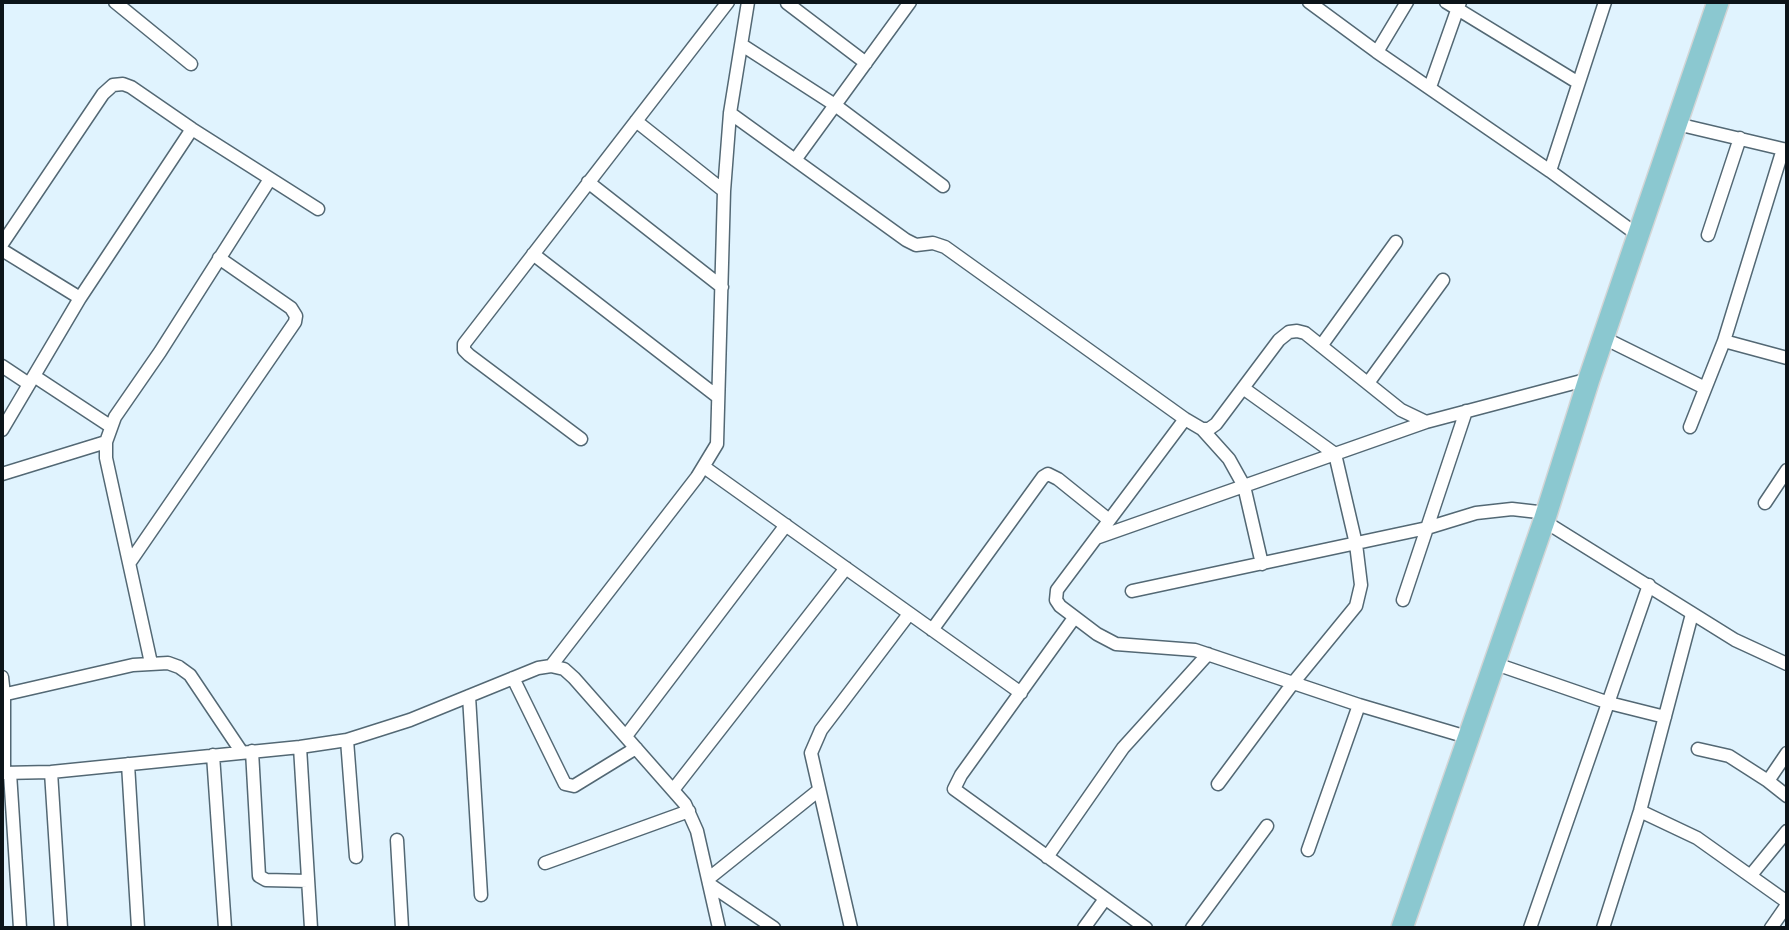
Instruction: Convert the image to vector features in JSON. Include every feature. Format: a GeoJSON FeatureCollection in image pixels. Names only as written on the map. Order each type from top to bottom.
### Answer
{"type":"FeatureCollection","features":[{"type":"Feature","properties":{"kind":"main road"},"geometry":{"type":"LineString","coordinates":[[1402,928],[1546,517],[1589,379],[1677,124],[1711,6]]}},
{"type":"Feature","properties":{"kind":"street"},"geometry":{"type":"LineString","coordinates":[[115,2],[191,64]]}},
{"type":"Feature","properties":{"kind":"street"},"geometry":{"type":"LineString","coordinates":[[581,439],[464,350],[467,339],[728,2]]}},
{"type":"Feature","properties":{"kind":"street"},"geometry":{"type":"LineString","coordinates":[[551,666],[704,467],[717,444],[724,191],[730,113],[748,2]]}},
{"type":"Feature","properties":{"kind":"street"},"geometry":{"type":"LineString","coordinates":[[789,2],[866,63]]}},
{"type":"Feature","properties":{"kind":"street"},"geometry":{"type":"LineString","coordinates":[[795,160],[910,2]]}},
{"type":"Feature","properties":{"kind":"street"},"geometry":{"type":"LineString","coordinates":[[1309,2],[1327,7],[1377,52],[1639,236]]}},
{"type":"Feature","properties":{"kind":"street"},"geometry":{"type":"LineString","coordinates":[[1377,52],[1407,2]]}},
{"type":"Feature","properties":{"kind":"street"},"geometry":{"type":"LineString","coordinates":[[1430,87],[1454,4],[1577,82]]}},
{"type":"Feature","properties":{"kind":"street"},"geometry":{"type":"LineString","coordinates":[[1550,171],[1599,4]]}},
{"type":"Feature","properties":{"kind":"street"},"geometry":{"type":"LineString","coordinates":[[742,45],[835,105],[943,186]]}},
{"type":"Feature","properties":{"kind":"street"},"geometry":{"type":"LineString","coordinates":[[2,244],[103,93],[113,85],[131,87],[318,209]]}},
{"type":"Feature","properties":{"kind":"street"},"geometry":{"type":"LineString","coordinates":[[730,113],[911,243],[921,246],[933,243],[945,247],[1202,429],[1229,459],[1244,486],[1262,564]]}},
{"type":"Feature","properties":{"kind":"street"},"geometry":{"type":"LineString","coordinates":[[636,121],[724,191]]}},
{"type":"Feature","properties":{"kind":"street"},"geometry":{"type":"LineString","coordinates":[[1677,124],[1785,149],[1724,341],[1690,427]]}},
{"type":"Feature","properties":{"kind":"street"},"geometry":{"type":"LineString","coordinates":[[2,430],[80,298],[192,129]]}},
{"type":"Feature","properties":{"kind":"street"},"geometry":{"type":"LineString","coordinates":[[1708,235],[1740,138]]}},
{"type":"Feature","properties":{"kind":"street"},"geometry":{"type":"LineString","coordinates":[[151,663],[106,458],[106,442],[110,426],[270,179]]}},
{"type":"Feature","properties":{"kind":"street"},"geometry":{"type":"LineString","coordinates":[[588,182],[722,286]]}},
{"type":"Feature","properties":{"kind":"street"},"geometry":{"type":"LineString","coordinates":[[1321,346],[1396,242]]}},
{"type":"Feature","properties":{"kind":"street"},"geometry":{"type":"LineString","coordinates":[[2,250],[80,298]]}},
{"type":"Feature","properties":{"kind":"street"},"geometry":{"type":"LineString","coordinates":[[533,254],[718,397]]}},
{"type":"Feature","properties":{"kind":"street"},"geometry":{"type":"LineString","coordinates":[[130,562],[295,322],[296,316],[291,308],[219,258]]}},
{"type":"Feature","properties":{"kind":"street"},"geometry":{"type":"LineString","coordinates":[[1368,383],[1443,280]]}},
{"type":"Feature","properties":{"kind":"street"},"geometry":{"type":"LineString","coordinates":[[1202,429],[1209,429],[1216,424],[1279,340],[1289,332],[1297,331],[1305,333],[1401,410],[1426,422]]}},
{"type":"Feature","properties":{"kind":"street"},"geometry":{"type":"LineString","coordinates":[[1604,338],[1705,388]]}},
{"type":"Feature","properties":{"kind":"street"},"geometry":{"type":"LineString","coordinates":[[1724,341],[1785,353]]}},
{"type":"Feature","properties":{"kind":"street"},"geometry":{"type":"LineString","coordinates":[[2,366],[110,426]]}},
{"type":"Feature","properties":{"kind":"street"},"geometry":{"type":"LineString","coordinates":[[1096,538],[1426,422],[1589,379]]}},
{"type":"Feature","properties":{"kind":"street"},"geometry":{"type":"LineString","coordinates":[[1218,784],[1293,682],[1356,606],[1361,585],[1356,544],[1335,454],[1243,388]]}},
{"type":"Feature","properties":{"kind":"street"},"geometry":{"type":"LineString","coordinates":[[1403,600],[1466,411]]}},
{"type":"Feature","properties":{"kind":"street"},"geometry":{"type":"LineString","coordinates":[[1185,419],[1055,594],[1060,606],[1097,634],[1116,644],[1182,648],[1208,654],[1359,705],[1467,737]]}},
{"type":"Feature","properties":{"kind":"street"},"geometry":{"type":"LineString","coordinates":[[2,474],[106,442]]}},
{"type":"Feature","properties":{"kind":"street"},"geometry":{"type":"LineString","coordinates":[[704,467],[1021,693]]}},
{"type":"Feature","properties":{"kind":"street"},"geometry":{"type":"LineString","coordinates":[[1765,503],[1787,470]]}},
{"type":"Feature","properties":{"kind":"street"},"geometry":{"type":"LineString","coordinates":[[932,630],[1043,477],[1048,474],[1053,476],[1110,520]]}},
{"type":"Feature","properties":{"kind":"street"},"geometry":{"type":"LineString","coordinates":[[1132,592],[1427,528],[1490,511],[1512,509],[1546,517],[1692,614],[1735,640],[1787,664]]}},
{"type":"Feature","properties":{"kind":"street"},"geometry":{"type":"LineString","coordinates":[[626,736],[786,525]]}},
{"type":"Feature","properties":{"kind":"street"},"geometry":{"type":"LineString","coordinates":[[673,790],[846,568]]}},
{"type":"Feature","properties":{"kind":"street"},"geometry":{"type":"LineString","coordinates":[[1530,928],[1649,585]]}},
{"type":"Feature","properties":{"kind":"street"},"geometry":{"type":"LineString","coordinates":[[851,928],[811,753],[817,737],[909,614]]}},
{"type":"Feature","properties":{"kind":"street"},"geometry":{"type":"LineString","coordinates":[[1603,928],[1640,811],[1692,614]]}},
{"type":"Feature","properties":{"kind":"street"},"geometry":{"type":"LineString","coordinates":[[1074,618],[961,775],[954,789],[1146,928]]}},
{"type":"Feature","properties":{"kind":"street"},"geometry":{"type":"LineString","coordinates":[[1047,857],[1123,748],[1208,654]]}},
{"type":"Feature","properties":{"kind":"street"},"geometry":{"type":"LineString","coordinates":[[3,695],[133,664],[168,663],[179,667],[190,675],[247,751],[259,876],[266,880],[308,881]]}},
{"type":"Feature","properties":{"kind":"street"},"geometry":{"type":"LineString","coordinates":[[1493,663],[1609,703],[1665,717]]}},
{"type":"Feature","properties":{"kind":"street"},"geometry":{"type":"LineString","coordinates":[[5,773],[51,772],[347,740],[410,720],[513,678],[551,666],[564,669],[574,678],[689,811],[697,831],[719,928]]}},
{"type":"Feature","properties":{"kind":"street"},"geometry":{"type":"LineString","coordinates":[[2,677],[5,773],[20,928]]}},
{"type":"Feature","properties":{"kind":"street"},"geometry":{"type":"LineString","coordinates":[[513,678],[563,782],[569,786],[574,786],[636,748]]}},
{"type":"Feature","properties":{"kind":"street"},"geometry":{"type":"LineString","coordinates":[[468,696],[481,895]]}},
{"type":"Feature","properties":{"kind":"street"},"geometry":{"type":"LineString","coordinates":[[1308,850],[1359,705]]}},
{"type":"Feature","properties":{"kind":"street"},"geometry":{"type":"LineString","coordinates":[[347,740],[356,857]]}},
{"type":"Feature","properties":{"kind":"street"},"geometry":{"type":"LineString","coordinates":[[300,747],[312,928]]}},
{"type":"Feature","properties":{"kind":"street"},"geometry":{"type":"LineString","coordinates":[[1698,748],[1729,756],[1787,796]]}},
{"type":"Feature","properties":{"kind":"street"},"geometry":{"type":"LineString","coordinates":[[1768,781],[1787,753]]}},
{"type":"Feature","properties":{"kind":"street"},"geometry":{"type":"LineString","coordinates":[[213,755],[225,928]]}},
{"type":"Feature","properties":{"kind":"street"},"geometry":{"type":"LineString","coordinates":[[128,764],[138,928]]}},
{"type":"Feature","properties":{"kind":"street"},"geometry":{"type":"LineString","coordinates":[[51,772],[61,928]]}},
{"type":"Feature","properties":{"kind":"street"},"geometry":{"type":"LineString","coordinates":[[709,882],[819,790]]}},
{"type":"Feature","properties":{"kind":"street"},"geometry":{"type":"LineString","coordinates":[[545,863],[689,811]]}},
{"type":"Feature","properties":{"kind":"street"},"geometry":{"type":"LineString","coordinates":[[1640,811],[1698,838],[1787,904],[1771,928]]}},
{"type":"Feature","properties":{"kind":"street"},"geometry":{"type":"LineString","coordinates":[[1192,928],[1267,826]]}},
{"type":"Feature","properties":{"kind":"street"},"geometry":{"type":"LineString","coordinates":[[1751,875],[1785,837]]}},
{"type":"Feature","properties":{"kind":"street"},"geometry":{"type":"LineString","coordinates":[[397,840],[402,928]]}},
{"type":"Feature","properties":{"kind":"street"},"geometry":{"type":"LineString","coordinates":[[709,882],[774,928]]}},
{"type":"Feature","properties":{"kind":"street"},"geometry":{"type":"LineString","coordinates":[[1084,928],[1105,899]]}}]}
